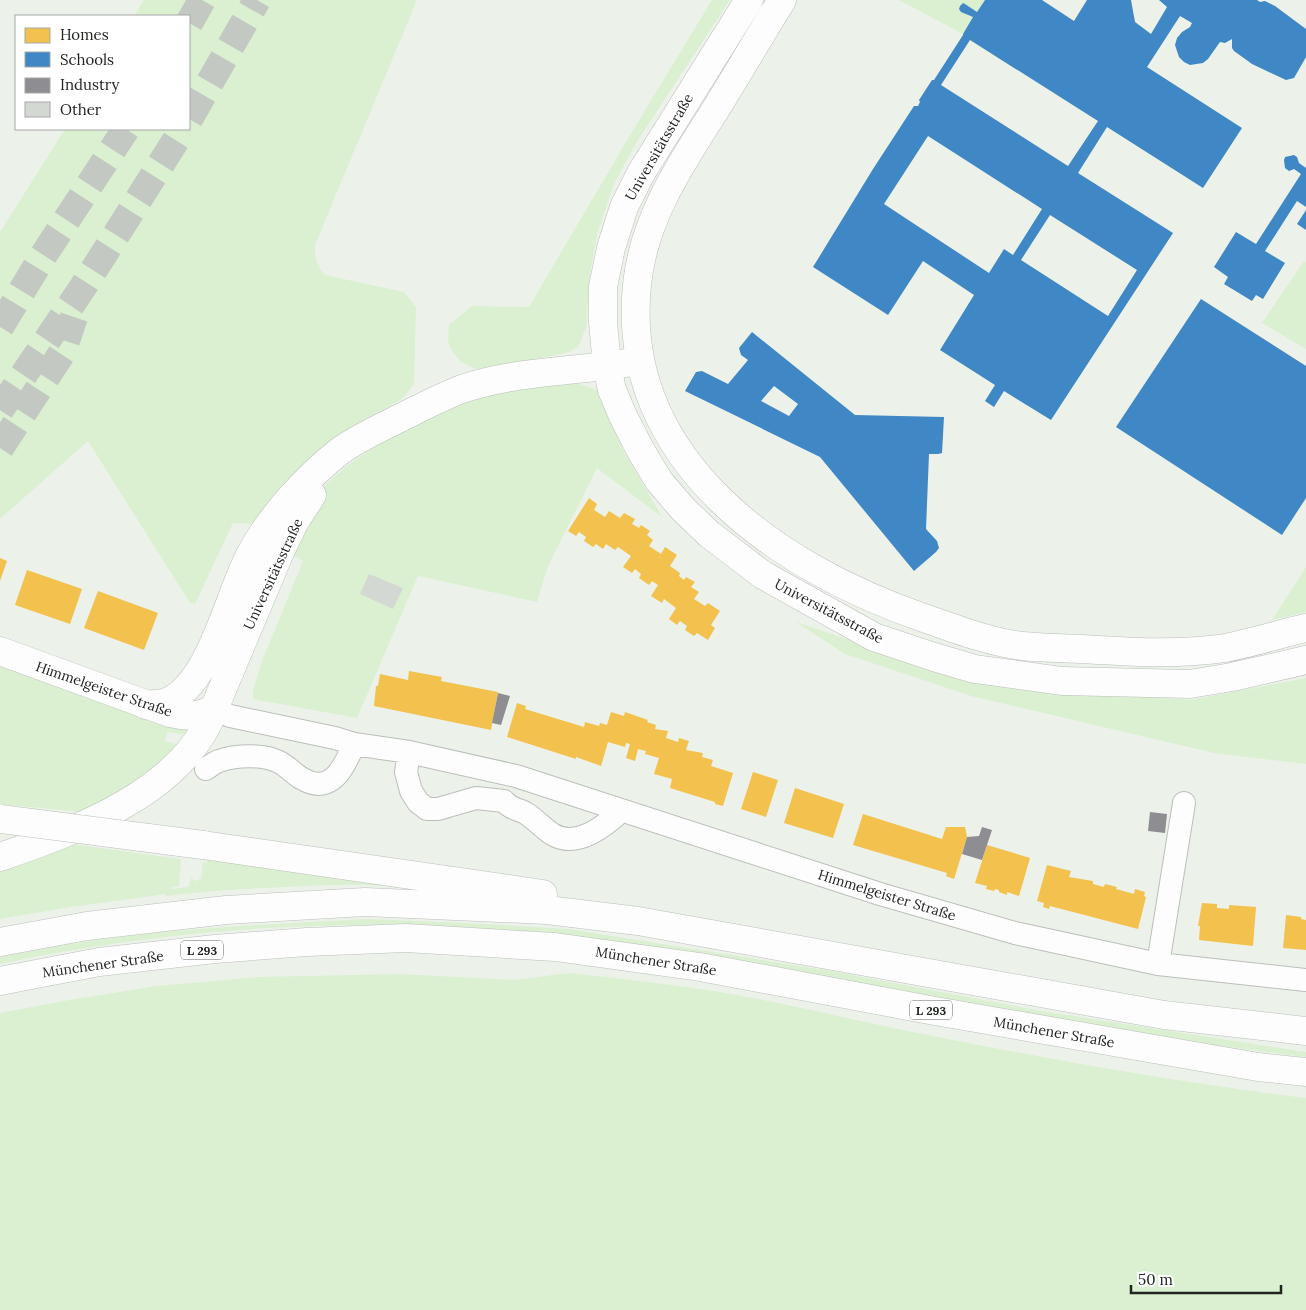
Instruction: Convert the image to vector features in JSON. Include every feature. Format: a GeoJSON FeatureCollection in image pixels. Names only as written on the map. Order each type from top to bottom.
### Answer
{"type":"FeatureCollection","features":[{"type":"Feature","properties":{"kind":"main road","name":"Universitätsstraße"},"geometry":{"type":"LineString","coordinates":[[749,0],[641,173],[624,207],[611,248],[603,287],[603,322],[607,366],[612,390],[641,451],[659,481],[683,509],[709,534],[763,575],[874,637],[975,670],[1062,680],[1190,684],[1232,677],[1306,660]]}},
{"type":"Feature","properties":{"kind":"main road","name":"Universitätsstraße"},"geometry":{"type":"LineString","coordinates":[[782,0],[672,178],[656,214],[644,250],[637,283],[635,319],[640,361],[654,405],[669,436],[685,461],[730,510],[777,548],[818,572],[896,609],[966,633],[1020,646],[1166,652],[1225,648],[1306,628]]}},
{"type":"Feature","properties":{"kind":"main road"},"geometry":{"type":"LineString","coordinates":[[666,134],[692,145]]}},
{"type":"Feature","properties":{"kind":"main road","name":"Universitätsstraße"},"geometry":{"type":"LineString","coordinates":[[145,705],[166,702],[178,696],[189,686],[207,660],[251,552],[268,526],[299,489],[342,450],[384,426],[461,390],[487,382],[541,372],[640,361]]}},
{"type":"Feature","properties":{"kind":"main road","name":"Universitätsstraße"},"geometry":{"type":"LineString","coordinates":[[0,857],[47,840],[118,808],[162,778],[182,761],[197,743],[208,724],[280,552],[295,521],[309,499],[328,476],[384,426]]}},
{"type":"Feature","properties":{"kind":"main road","name":"Himmelgeister Straße"},"geometry":{"type":"LineString","coordinates":[[0,651],[145,705],[186,717],[200,715],[214,708]]}},
{"type":"Feature","properties":{"kind":"main road"},"geometry":{"type":"LineString","coordinates":[[201,670],[204,684],[214,708]]}},
{"type":"Feature","properties":{"kind":"main road"},"geometry":{"type":"LineString","coordinates":[[0,820],[203,845],[597,901],[610,904],[638,921]]}},
{"type":"Feature","properties":{"kind":"main road"},"geometry":{"type":"LineString","coordinates":[[0,942],[87,926],[226,910],[365,902],[547,910],[638,921],[1164,1015],[1306,1031]]}},
{"type":"Feature","properties":{"kind":"main road","name":"Münchener Straße"},"geometry":{"type":"LineString","coordinates":[[0,981],[99,962],[215,949],[307,942],[406,938],[555,946],[700,967],[1258,1067],[1306,1072]]}},
{"type":"Feature","properties":{"kind":"street","name":"Himmelgeister Straße"},"geometry":{"type":"LineString","coordinates":[[214,708],[230,716],[335,738],[354,744],[409,752],[516,776],[871,891],[1015,933],[1158,964],[1306,980]]}},
{"type":"Feature","properties":{"kind":"street"},"geometry":{"type":"LineString","coordinates":[[206,769],[218,761],[258,756],[270,758],[281,763],[290,771],[314,784],[325,784],[334,778],[346,764],[354,744]]}},
{"type":"Feature","properties":{"kind":"street"},"geometry":{"type":"LineString","coordinates":[[409,752],[406,772],[411,790],[418,802],[427,809],[438,809],[476,798],[504,800],[509,806],[526,813],[554,835],[564,839],[586,835],[607,824],[621,810]]}},
{"type":"Feature","properties":{"kind":"street"},"geometry":{"type":"LineString","coordinates":[[504,800],[506,791],[516,776]]}},
{"type":"Feature","properties":{"kind":"street"},"geometry":{"type":"LineString","coordinates":[[526,813],[538,808],[551,788]]}},
{"type":"Feature","properties":{"kind":"street"},"geometry":{"type":"LineString","coordinates":[[1158,964],[1184,803]]}},
{"type":"Feature","properties":{"kind":"green space"},"geometry":{"type":"Polygon","coordinates":[[[144,0],[417,0],[315,245],[317,261],[325,275],[404,292],[416,307],[414,384],[403,398],[338,438],[255,524],[233,523],[195,604],[190,603],[88,441],[0,519],[0,232],[64,130],[190,130],[190,15],[135,15],[144,0]]]}},
{"type":"Feature","properties":{"kind":"green space"},"geometry":{"type":"Polygon","coordinates":[[[712,0],[730,0],[636,143],[614,184],[597,234],[589,282],[586,328],[578,347],[569,352],[481,371],[461,362],[452,351],[448,342],[449,325],[472,306],[529,307],[712,0]]]}},
{"type":"Feature","properties":{"kind":"green space"},"geometry":{"type":"Polygon","coordinates":[[[899,0],[985,0],[977,12],[963,3],[959,9],[973,17],[963,34],[899,0]]]}},
{"type":"Feature","properties":{"kind":"green space"},"geometry":{"type":"Polygon","coordinates":[[[1304,261],[1306,262],[1306,349],[1262,323],[1304,261]]]}},
{"type":"Feature","properties":{"kind":"green space"},"geometry":{"type":"Polygon","coordinates":[[[568,381],[599,391],[622,448],[662,517],[597,468],[548,566],[537,602],[418,576],[357,718],[253,699],[253,690],[262,661],[303,561],[290,553],[309,508],[326,484],[348,465],[393,434],[466,402],[503,392],[568,381]]]}},
{"type":"Feature","properties":{"kind":"green space"},"geometry":{"type":"Polygon","coordinates":[[[1306,567],[1306,612],[1272,620],[1306,567]]]}},
{"type":"Feature","properties":{"kind":"green space"},"geometry":{"type":"Polygon","coordinates":[[[796,622],[897,656],[1093,691],[1191,700],[1306,678],[1306,764],[1214,753],[971,696],[845,654],[796,622]]]}},
{"type":"Feature","properties":{"kind":"green space"},"geometry":{"type":"Polygon","coordinates":[[[0,665],[189,728],[189,735],[167,732],[165,741],[181,745],[165,762],[92,813],[0,804],[0,665]]]}},
{"type":"Feature","properties":{"kind":"green space"},"geometry":{"type":"Polygon","coordinates":[[[62,843],[181,859],[179,886],[170,889],[189,887],[191,878],[196,881],[201,879],[203,862],[207,863],[208,856],[396,884],[395,887],[326,885],[225,890],[166,896],[166,894],[0,919],[0,863],[62,843]]]}},
{"type":"Feature","properties":{"kind":"green space"},"geometry":{"type":"Polygon","coordinates":[[[367,919],[569,929],[831,971],[1041,1011],[1306,1052],[1306,1057],[1183,1041],[1060,1021],[665,948],[560,935],[490,929],[349,925],[209,932],[139,940],[0,964],[0,957],[118,937],[225,927],[367,919]]]}},
{"type":"Feature","properties":{"kind":"green space"},"geometry":{"type":"Polygon","coordinates":[[[569,973],[739,995],[966,1043],[1063,1061],[1209,1085],[1306,1098],[1306,1310],[0,1310],[0,1013],[157,986],[259,977],[399,974],[514,980],[569,973]]]}},
{"type":"Feature","properties":{"kind":"building: Homes"},"geometry":{"type":"Polygon","coordinates":[[[589,498],[597,504],[594,510],[605,517],[609,511],[620,518],[624,513],[635,519],[632,524],[639,528],[641,525],[650,531],[647,535],[653,540],[649,546],[661,554],[665,547],[677,555],[670,566],[680,573],[679,576],[684,580],[686,577],[695,582],[691,587],[699,592],[694,599],[705,606],[708,603],[720,611],[711,625],[715,628],[708,640],[697,633],[694,636],[685,630],[687,626],[680,621],[677,625],[669,619],[676,608],[664,599],[662,603],[651,596],[658,585],[652,581],[649,585],[639,578],[641,574],[635,569],[632,573],[623,567],[631,556],[618,547],[615,550],[606,544],[603,549],[596,544],[593,547],[584,541],[586,537],[579,532],[576,536],[568,531],[589,498]]]}},
{"type":"Feature","properties":{"kind":"building: Homes"},"geometry":{"type":"Polygon","coordinates":[[[0,558],[7,561],[0,581],[0,558]]]}},
{"type":"Feature","properties":{"kind":"building: Homes"},"geometry":{"type":"Polygon","coordinates":[[[27,570],[82,589],[70,624],[15,605],[27,570]]]}},
{"type":"Feature","properties":{"kind":"building: Homes"},"geometry":{"type":"Polygon","coordinates":[[[98,591],[158,613],[144,650],[84,628],[98,591]]]}},
{"type":"Feature","properties":{"kind":"building: Homes"},"geometry":{"type":"Polygon","coordinates":[[[409,671],[442,677],[441,681],[498,692],[491,730],[374,706],[376,686],[378,686],[380,674],[408,680],[409,671]]]}},
{"type":"Feature","properties":{"kind":"building: Homes"},"geometry":{"type":"Polygon","coordinates":[[[517,703],[526,706],[525,709],[584,727],[585,722],[599,726],[600,723],[607,725],[611,712],[624,716],[625,712],[648,720],[647,722],[656,725],[655,729],[668,731],[666,738],[678,742],[679,738],[689,741],[686,750],[703,753],[702,757],[713,760],[711,766],[733,773],[723,806],[670,788],[672,779],[654,774],[659,758],[645,754],[646,751],[638,749],[635,761],[626,758],[630,744],[626,743],[625,747],[608,742],[601,766],[507,737],[517,703]]]}},
{"type":"Feature","properties":{"kind":"building: Homes"},"geometry":{"type":"Polygon","coordinates":[[[753,772],[778,780],[766,817],[741,809],[753,772]]]}},
{"type":"Feature","properties":{"kind":"building: Homes"},"geometry":{"type":"Polygon","coordinates":[[[795,788],[844,804],[833,838],[784,823],[795,788]]]}},
{"type":"Feature","properties":{"kind":"building: Homes"},"geometry":{"type":"Polygon","coordinates":[[[863,814],[942,839],[946,827],[965,827],[967,837],[954,879],[946,876],[947,873],[853,845],[863,814]]]}},
{"type":"Feature","properties":{"kind":"building: Homes"},"geometry":{"type":"Polygon","coordinates":[[[987,845],[1030,858],[1019,896],[1007,892],[1007,895],[995,889],[994,891],[986,889],[987,886],[975,883],[987,845]]]}},
{"type":"Feature","properties":{"kind":"building: Homes"},"geometry":{"type":"Polygon","coordinates":[[[1047,865],[1071,871],[1069,877],[1093,881],[1093,884],[1104,887],[1105,884],[1134,894],[1135,889],[1145,892],[1144,896],[1146,897],[1138,929],[1050,906],[1049,909],[1043,907],[1044,903],[1037,901],[1047,865]]]}},
{"type":"Feature","properties":{"kind":"building: Homes"},"geometry":{"type":"Polygon","coordinates":[[[1202,903],[1217,904],[1217,908],[1229,909],[1229,905],[1256,907],[1253,946],[1199,940],[1200,926],[1198,926],[1202,903]]]}},
{"type":"Feature","properties":{"kind":"building: Homes"},"geometry":{"type":"Polygon","coordinates":[[[1286,915],[1301,917],[1301,919],[1306,920],[1306,950],[1283,948],[1286,915]]]}},
{"type":"Feature","properties":{"kind":"building: Schools"},"geometry":{"type":"Polygon","coordinates":[[[985,0],[1042,0],[1074,21],[1087,0],[1131,0],[1135,22],[1151,34],[1167,7],[1159,0],[1257,0],[1260,2],[1265,1],[1275,6],[1306,29],[1306,57],[1294,78],[1286,80],[1252,64],[1234,51],[1232,39],[1225,43],[1220,42],[1203,63],[1190,65],[1184,62],[1179,57],[1175,45],[1177,38],[1192,23],[1180,16],[1147,67],[1242,128],[1203,188],[1107,127],[1078,173],[1173,233],[1051,420],[1004,391],[994,407],[985,401],[995,385],[940,350],[974,295],[923,261],[888,315],[813,267],[873,169],[914,106],[918,106],[919,100],[963,35],[973,17],[961,12],[960,6],[963,3],[977,12],[985,0]],[[970,40],[941,85],[1068,166],[1098,121],[970,40]],[[928,136],[884,204],[989,273],[1004,249],[1013,255],[1042,209],[928,136]],[[1050,215],[1021,260],[1108,316],[1137,270],[1050,215]]]}},
{"type":"Feature","properties":{"kind":"building: Schools"},"geometry":{"type":"Polygon","coordinates":[[[1294,155],[1299,163],[1306,168],[1306,207],[1297,201],[1265,251],[1285,263],[1263,299],[1256,295],[1252,301],[1224,284],[1228,277],[1214,267],[1236,232],[1256,244],[1301,174],[1294,169],[1289,171],[1285,168],[1285,157],[1294,155]]]}},
{"type":"Feature","properties":{"kind":"building: Schools"},"geometry":{"type":"Polygon","coordinates":[[[1306,210],[1306,230],[1297,224],[1306,210]]]}},
{"type":"Feature","properties":{"kind":"building: Schools"},"geometry":{"type":"Polygon","coordinates":[[[1201,299],[1306,366],[1306,498],[1282,535],[1116,427],[1201,299]]]}},
{"type":"Feature","properties":{"kind":"building: Schools"},"geometry":{"type":"Polygon","coordinates":[[[752,332],[855,415],[944,417],[942,453],[929,454],[926,529],[937,541],[939,548],[936,552],[914,571],[820,457],[685,391],[696,372],[702,371],[728,384],[748,360],[741,355],[739,348],[752,332]],[[774,386],[761,401],[789,416],[798,404],[774,386]]]}},
{"type":"Feature","properties":{"kind":"building: Industry"},"geometry":{"type":"Polygon","coordinates":[[[498,693],[510,696],[501,725],[492,723],[498,693]]]}},
{"type":"Feature","properties":{"kind":"building: Industry"},"geometry":{"type":"Polygon","coordinates":[[[1150,812],[1167,814],[1165,833],[1148,831],[1150,812]]]}},
{"type":"Feature","properties":{"kind":"building: Industry"},"geometry":{"type":"Polygon","coordinates":[[[982,827],[992,830],[982,860],[962,854],[967,837],[979,836],[982,827]]]}},
{"type":"Feature","properties":{"kind":"building: Other"},"geometry":{"type":"Polygon","coordinates":[[[369,574],[403,588],[393,609],[360,594],[369,574]]]}},
{"type":"Feature","properties":{"kind":"tunnel"},"geometry":{"type":"LineString","coordinates":[[190,21],[202,0]]}},
{"type":"Feature","properties":{"kind":"tunnel"},"geometry":{"type":"LineString","coordinates":[[190,117],[257,0]]}},
{"type":"Feature","properties":{"kind":"tunnel"},"geometry":{"type":"LineString","coordinates":[[0,327],[43,256],[125,130]]}},
{"type":"Feature","properties":{"kind":"tunnel"},"geometry":{"type":"LineString","coordinates":[[0,410],[83,287],[182,130]]}},
{"type":"Feature","properties":{"kind":"tunnel"},"geometry":{"type":"LineString","coordinates":[[0,448],[62,353],[74,317]]}}]}
